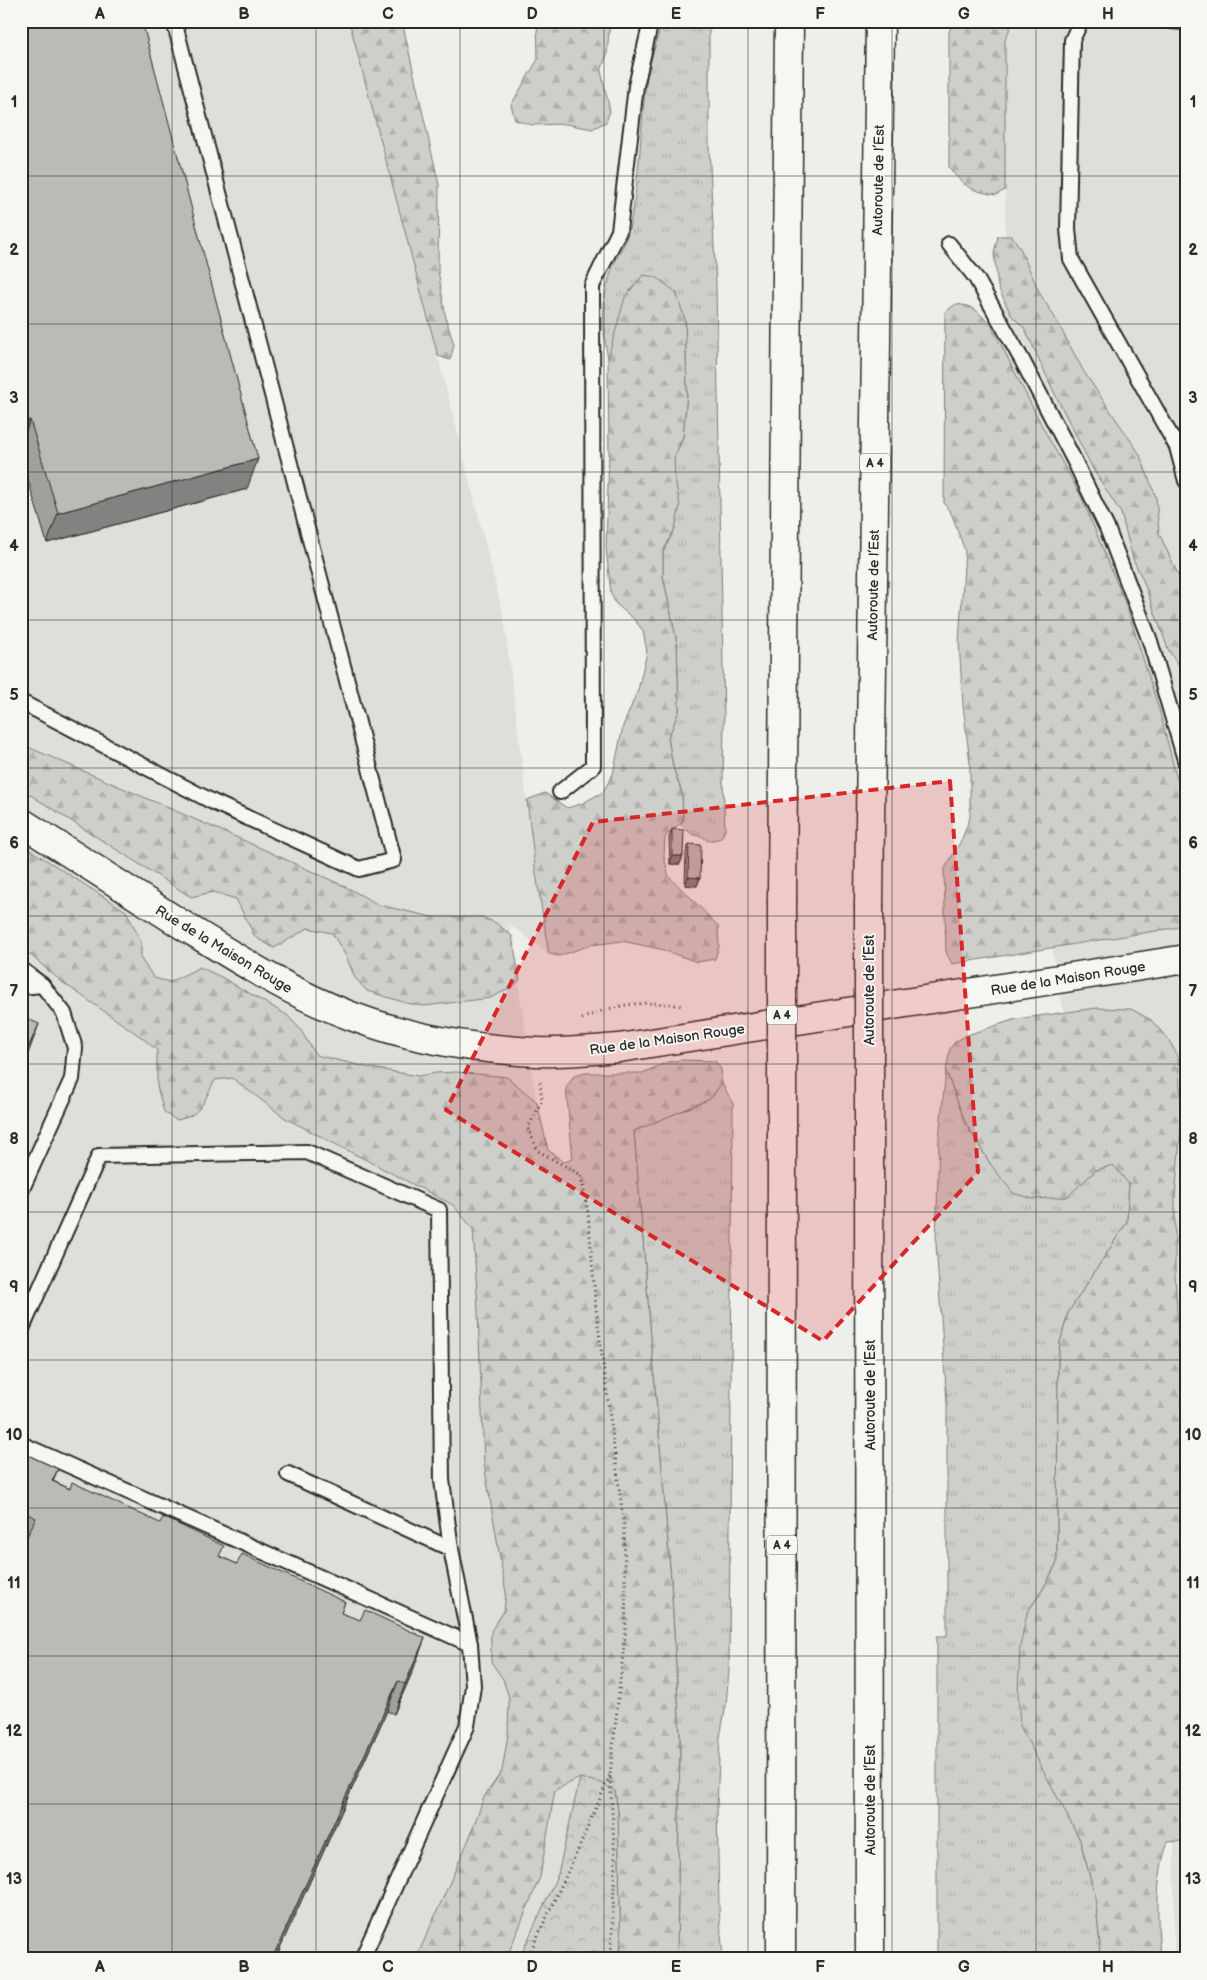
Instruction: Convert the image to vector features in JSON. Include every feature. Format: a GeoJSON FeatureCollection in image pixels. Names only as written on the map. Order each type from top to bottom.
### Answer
{"type":"FeatureCollection","features":[{"type":"Feature","properties":{"kind":"main road","name":"A 4"},"geometry":{"type":"LineString","coordinates":[[781,1959],[782,900],[789,21]]}},
{"type":"Feature","properties":{"kind":"main road","name":"Autoroute de l’Est"},"geometry":{"type":"LineString","coordinates":[[870,1959],[869,904],[880,21]]}},
{"type":"Feature","properties":{"kind":"main road","name":"Rue de la Maison Rouge"},"geometry":{"type":"LineString","coordinates":[[21,822],[255,970],[304,996],[350,1016],[396,1030],[442,1041],[485,1048],[537,1052],[619,1048],[1186,959]]}},
{"type":"Feature","properties":{"kind":"lane"},"geometry":{"type":"LineString","coordinates":[[21,702],[213,802],[359,870],[394,860],[174,21]]}},
{"type":"Feature","properties":{"kind":"lane"},"geometry":{"type":"LineString","coordinates":[[560,792],[594,766],[592,286],[619,231],[636,86],[651,21]]}},
{"type":"Feature","properties":{"kind":"lane"},"geometry":{"type":"LineString","coordinates":[[1081,21],[1072,40],[1068,229],[1071,258],[1177,447],[1186,480]]}},
{"type":"Feature","properties":{"kind":"lane"},"geometry":{"type":"LineString","coordinates":[[1170,21],[1186,22]]}},
{"type":"Feature","properties":{"kind":"lane"},"geometry":{"type":"LineString","coordinates":[[949,244],[976,278],[1022,360],[1107,528],[1150,641],[1186,763]]}},
{"type":"Feature","properties":{"kind":"lane"},"geometry":{"type":"LineString","coordinates":[[21,969],[42,985],[64,1013],[75,1048],[72,1079],[21,1191]]}},
{"type":"Feature","properties":{"kind":"lane"},"geometry":{"type":"LineString","coordinates":[[21,987],[42,985]]}},
{"type":"Feature","properties":{"kind":"lane"},"geometry":{"type":"LineString","coordinates":[[21,1330],[99,1156],[307,1152],[439,1210],[442,1480],[451,1549],[470,1644],[473,1686],[467,1726],[362,1959]]}},
{"type":"Feature","properties":{"kind":"lane"},"geometry":{"type":"LineString","coordinates":[[21,1444],[470,1644]]}},
{"type":"Feature","properties":{"kind":"lane"},"geometry":{"type":"LineString","coordinates":[[288,1474],[451,1549]]}},
{"type":"Feature","properties":{"kind":"path"},"geometry":{"type":"LineString","coordinates":[[579,1020],[622,1004],[658,1002],[689,1007]]}},
{"type":"Feature","properties":{"kind":"path"},"geometry":{"type":"LineString","coordinates":[[542,1100],[528,1128],[538,1151],[581,1175],[586,1202],[596,1309],[624,1524],[626,1626],[610,1775],[615,1860],[611,1959]]}},
{"type":"Feature","properties":{"kind":"path"},"geometry":{"type":"LineString","coordinates":[[527,1959],[578,1850],[610,1775]]}},
{"type":"Feature","properties":{"kind":"highlighted area"},"geometry":{"type":"Polygon","coordinates":[[[950,781],[978,1172],[823,1341],[446,1110],[593,822],[950,781]]]}},
{"type":"Feature","properties":{"kind":"shaded area"},"geometry":{"type":"Polygon","coordinates":[[[21,21],[349,21],[438,356],[504,618],[535,867],[549,954],[509,924],[547,1173],[597,1959],[21,1959],[21,21]]]}},
{"type":"Feature","properties":{"kind":"shaded area"},"geometry":{"type":"Polygon","coordinates":[[[1005,21],[1186,21],[1186,1959],[1174,1959],[1175,1274],[1074,1071],[1039,876],[991,833],[1005,227],[1005,21]]]}},
{"type":"Feature","properties":{"kind":"green space"},"geometry":{"type":"Polygon","coordinates":[[[349,21],[402,21],[439,185],[438,270],[446,319],[454,345],[450,360],[438,356],[349,21]]]}},
{"type":"Feature","properties":{"kind":"green space"},"geometry":{"type":"Polygon","coordinates":[[[537,21],[610,21],[607,54],[601,71],[610,111],[606,122],[592,129],[566,124],[532,125],[515,120],[511,105],[538,59],[537,21]]]}},
{"type":"Feature","properties":{"kind":"green space"},"geometry":{"type":"Polygon","coordinates":[[[662,21],[709,21],[709,146],[716,285],[725,830],[721,838],[708,841],[702,836],[693,835],[680,824],[683,821],[682,793],[673,767],[668,738],[679,711],[677,643],[663,576],[663,552],[675,528],[674,458],[683,437],[687,393],[685,320],[608,358],[604,326],[607,285],[612,269],[623,247],[633,211],[646,84],[662,21]]]}},
{"type":"Feature","properties":{"kind":"green space"},"geometry":{"type":"Polygon","coordinates":[[[955,21],[1013,21],[1005,40],[1005,190],[996,195],[974,190],[964,184],[949,167],[949,31],[955,21]]]}},
{"type":"Feature","properties":{"kind":"green space"},"geometry":{"type":"Polygon","coordinates":[[[998,236],[1012,236],[1020,248],[1040,294],[1084,372],[1139,453],[1156,497],[1159,533],[1186,592],[1186,688],[1183,673],[1168,649],[1143,580],[1133,559],[1121,513],[1094,471],[1025,329],[1011,315],[998,287],[994,253],[998,236]]]}},
{"type":"Feature","properties":{"kind":"green space"},"geometry":{"type":"Polygon","coordinates":[[[643,275],[656,277],[676,292],[685,320],[687,393],[683,437],[674,458],[680,506],[675,528],[663,552],[663,576],[677,643],[679,711],[668,738],[673,767],[682,793],[683,821],[665,837],[664,857],[669,877],[718,926],[719,946],[715,959],[697,962],[660,949],[622,941],[591,945],[559,956],[549,954],[535,867],[527,800],[545,793],[567,808],[581,804],[603,792],[613,774],[623,726],[638,690],[647,652],[643,631],[634,619],[616,604],[611,594],[606,548],[609,455],[608,358],[625,297],[643,275]]]}},
{"type":"Feature","properties":{"kind":"green space"},"geometry":{"type":"Polygon","coordinates":[[[956,304],[968,306],[977,311],[991,325],[1043,428],[1081,496],[1126,605],[1159,709],[1186,814],[1186,921],[1180,927],[952,964],[946,952],[944,870],[962,839],[970,817],[970,763],[963,705],[959,642],[965,551],[952,515],[944,503],[945,312],[956,304]]]}},
{"type":"Feature","properties":{"kind":"green space"},"geometry":{"type":"Polygon","coordinates":[[[21,744],[245,841],[346,887],[379,905],[432,917],[482,917],[496,923],[512,936],[520,980],[491,998],[424,1006],[406,1003],[367,991],[355,978],[346,956],[332,933],[308,928],[274,948],[255,937],[236,899],[213,892],[191,897],[21,789],[21,744]]]}},
{"type":"Feature","properties":{"kind":"green space"},"geometry":{"type":"Polygon","coordinates":[[[21,844],[126,911],[141,941],[141,959],[154,978],[170,982],[200,967],[287,1015],[300,1029],[316,1055],[366,1067],[418,1076],[456,1072],[507,1077],[537,1102],[548,1150],[564,1162],[573,1159],[566,1088],[574,1076],[585,1073],[642,1073],[668,1062],[681,1060],[715,1061],[721,1069],[722,1083],[710,1099],[634,1131],[671,1580],[680,1736],[677,1959],[621,1959],[618,1812],[615,1791],[580,1778],[555,1790],[540,1877],[506,1959],[416,1959],[469,1839],[484,1797],[502,1771],[508,1735],[509,1698],[503,1679],[491,1662],[491,1631],[504,1611],[506,1593],[484,1464],[473,1229],[453,1205],[285,1118],[232,1078],[215,1080],[201,1107],[185,1118],[176,1120],[164,1112],[157,1086],[157,1050],[62,982],[21,947],[21,844]]]}},
{"type":"Feature","properties":{"kind":"green space"},"geometry":{"type":"Polygon","coordinates":[[[1097,1008],[1131,1009],[1151,1020],[1168,1039],[1178,1056],[1182,1114],[1175,1198],[1175,1274],[1186,1477],[1186,1843],[1182,1841],[1168,1842],[1164,1856],[1158,1900],[1160,1959],[1098,1959],[1100,1945],[1095,1895],[1080,1840],[1020,1726],[1018,1693],[1020,1647],[1027,1613],[1057,1563],[1058,1362],[1060,1343],[1068,1313],[1127,1222],[1129,1184],[1113,1165],[1096,1170],[1067,1197],[1033,1199],[1013,1193],[991,1165],[966,1124],[946,1071],[950,1049],[955,1042],[967,1035],[1016,1019],[1097,1008]]]}},
{"type":"Feature","properties":{"kind":"green space"},"geometry":{"type":"Polygon","coordinates":[[[946,1071],[966,1124],[991,1165],[1066,1197],[1096,1170],[1114,1164],[1129,1184],[1127,1222],[1068,1313],[1060,1343],[1058,1362],[1057,1563],[1027,1613],[1064,1807],[1080,1840],[1095,1895],[1100,1945],[1098,1959],[937,1959],[937,1636],[947,1636],[947,1404],[936,1244],[939,1138],[946,1071]]]}},
{"type":"Feature","properties":{"kind":"green space"},"geometry":{"type":"Polygon","coordinates":[[[722,1083],[733,1104],[729,1671],[726,1705],[720,1737],[717,1806],[719,1908],[723,1959],[677,1959],[680,1736],[671,1580],[634,1131],[710,1099],[722,1083]]]}},
{"type":"Feature","properties":{"kind":"green space"},"geometry":{"type":"Polygon","coordinates":[[[580,1778],[602,1783],[615,1791],[618,1812],[621,1959],[519,1959],[558,1874],[580,1778]]]}},
{"type":"Feature","properties":{"kind":"building"},"geometry":{"type":"Polygon","coordinates":[[[21,21],[142,21],[258,459],[58,513],[30,420],[21,422],[21,21]]]}},
{"type":"Feature","properties":{"kind":"building"},"geometry":{"type":"Polygon","coordinates":[[[672,829],[684,830],[683,856],[672,856],[672,829]]]}},
{"type":"Feature","properties":{"kind":"building"},"geometry":{"type":"Polygon","coordinates":[[[689,844],[701,845],[700,878],[688,877],[689,844]]]}},
{"type":"Feature","properties":{"kind":"building"},"geometry":{"type":"Polygon","coordinates":[[[21,1016],[39,1024],[21,1063],[21,1016]]]}},
{"type":"Feature","properties":{"kind":"building"},"geometry":{"type":"Polygon","coordinates":[[[21,1452],[58,1469],[52,1481],[70,1489],[72,1482],[160,1523],[163,1517],[224,1546],[219,1556],[237,1564],[242,1554],[345,1602],[341,1613],[360,1620],[365,1610],[425,1638],[405,1684],[398,1681],[272,1959],[21,1959],[21,1549],[36,1518],[21,1511],[21,1452]]]}}]}
